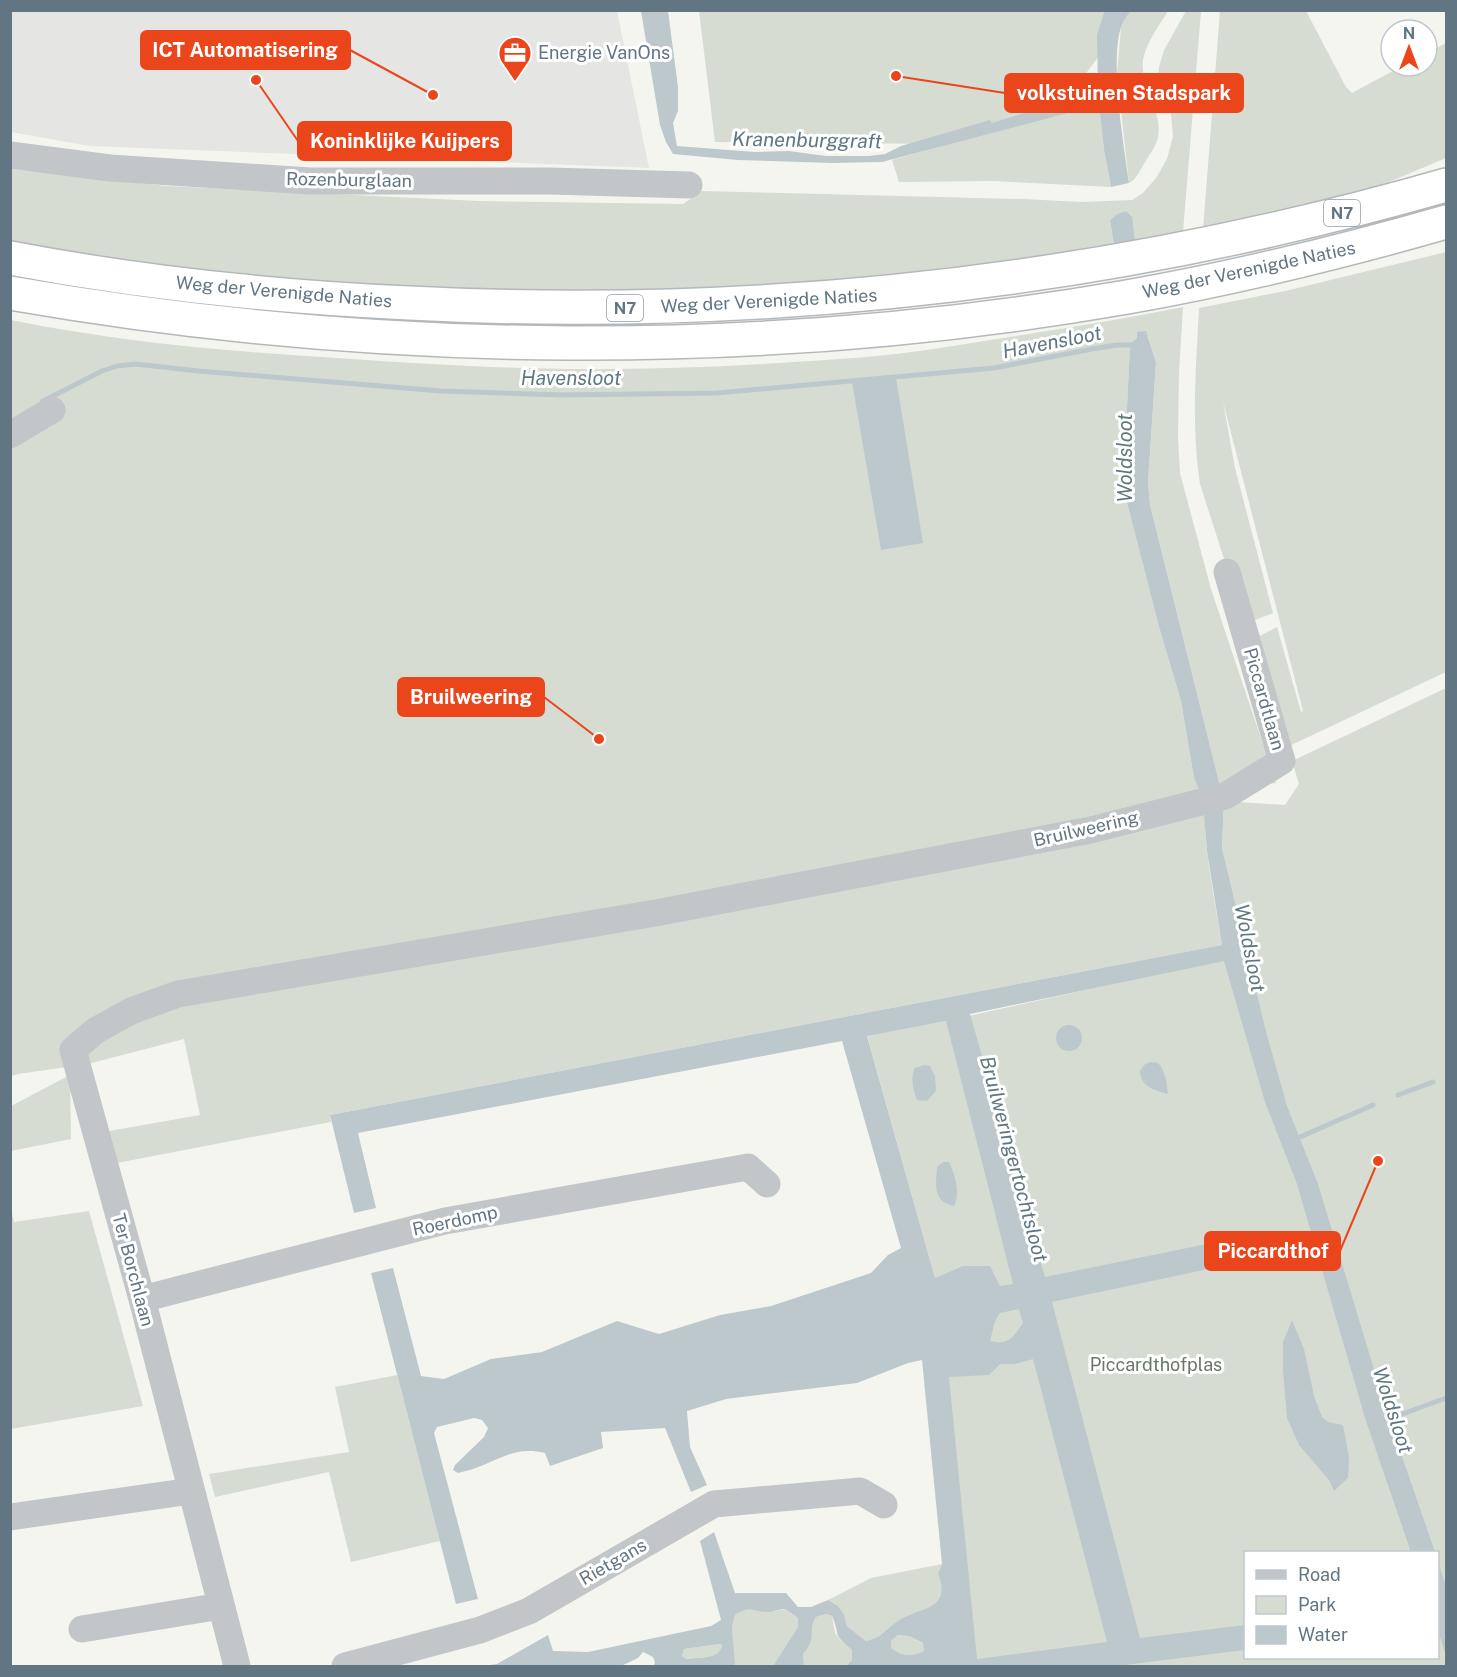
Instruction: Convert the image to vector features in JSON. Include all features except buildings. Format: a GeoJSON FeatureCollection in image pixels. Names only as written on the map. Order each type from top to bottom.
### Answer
{"type":"FeatureCollection","features":[{"type":"Feature","properties":{"kind":"highway","name":"Weg der Verenigde Naties"},"geometry":{"type":"LineString","coordinates":[[10,258],[244,292],[348,300],[488,308],[604,308],[768,303],[894,293],[1116,262],[1367,208],[1446,185]]}},
{"type":"Feature","properties":{"kind":"highway","name":"Weg der Verenigde Naties"},"geometry":{"type":"LineString","coordinates":[[10,292],[95,308],[222,323],[398,339],[524,343],[790,336],[917,326],[1126,297],[1282,265],[1446,222]]}},
{"type":"Feature","properties":{"kind":"street","name":"Rozenburglaan"},"geometry":{"type":"LineString","coordinates":[[10,155],[110,168],[310,181],[550,181],[689,185]]}},
{"type":"Feature","properties":{"kind":"street"},"geometry":{"type":"LineString","coordinates":[[10,435],[52,410]]}},
{"type":"Feature","properties":{"kind":"street","name":"Piccardtlaan"},"geometry":{"type":"LineString","coordinates":[[1225,796],[1282,761],[1227,572]]}},
{"type":"Feature","properties":{"kind":"street","name":"Bruilweering"},"geometry":{"type":"LineString","coordinates":[[73,1050],[95,1031],[131,1011],[178,994],[681,908],[1091,830],[1225,796]]}},
{"type":"Feature","properties":{"kind":"street","name":"Ter Borchlaan"},"geometry":{"type":"LineString","coordinates":[[73,1050],[142,1299],[237,1666]]}},
{"type":"Feature","properties":{"kind":"street","name":"Roerdomp"},"geometry":{"type":"LineString","coordinates":[[142,1299],[445,1221],[748,1167],[766,1184]]}},
{"type":"Feature","properties":{"kind":"street"},"geometry":{"type":"LineString","coordinates":[[10,1517],[191,1491]]}},
{"type":"Feature","properties":{"kind":"street","name":"Rietgans"},"geometry":{"type":"LineString","coordinates":[[345,1666],[480,1630],[529,1611],[714,1504],[860,1491],[884,1505]]}},
{"type":"Feature","properties":{"kind":"street"},"geometry":{"type":"LineString","coordinates":[[82,1629],[221,1606]]}},
{"type":"Feature","properties":{"kind":"shaded area"},"geometry":{"type":"Polygon","coordinates":[[[10,11],[617,11],[649,168],[89,146],[11,132],[10,11]]]}},
{"type":"Feature","properties":{"kind":"green space"},"geometry":{"type":"Polygon","coordinates":[[[699,11],[1168,11],[1150,41],[1143,60],[1145,80],[1159,127],[1155,147],[1138,174],[1129,183],[1117,74],[1121,27],[1053,117],[1099,105],[1111,187],[994,181],[899,182],[892,160],[949,144],[715,142],[699,11]]]}},
{"type":"Feature","properties":{"kind":"green space"},"geometry":{"type":"Polygon","coordinates":[[[1186,11],[1201,11],[1183,232],[1135,242],[1126,211],[1110,220],[1114,245],[1097,249],[834,284],[629,295],[430,289],[259,278],[143,266],[11,246],[10,169],[167,186],[479,201],[683,204],[702,191],[1082,202],[1132,200],[1143,193],[1156,178],[1167,159],[1173,136],[1170,103],[1158,77],[1159,67],[1164,50],[1186,11]]]}},
{"type":"Feature","properties":{"kind":"green space"},"geometry":{"type":"Polygon","coordinates":[[[1220,11],[1306,11],[1346,87],[1352,93],[1380,78],[1439,78],[1439,47],[1446,43],[1446,158],[1356,196],[1203,229],[1220,11]]]}},
{"type":"Feature","properties":{"kind":"green space"},"geometry":{"type":"Polygon","coordinates":[[[1446,252],[1446,672],[1285,748],[1250,641],[1277,627],[1301,712],[1303,711],[1223,402],[1235,468],[1273,613],[1245,624],[1200,484],[1195,418],[1199,308],[1285,291],[1446,252]]]}},
{"type":"Feature","properties":{"kind":"green space"},"geometry":{"type":"Polygon","coordinates":[[[1183,307],[1179,373],[1180,473],[1211,589],[1276,783],[1221,790],[1150,505],[1148,484],[1156,362],[1148,336],[1138,338],[1130,344],[1125,495],[1159,627],[1181,701],[1194,778],[1203,804],[1207,852],[1222,945],[330,1115],[331,1122],[117,1163],[109,1131],[200,1115],[184,1039],[88,1064],[11,1076],[11,320],[138,341],[224,350],[458,366],[603,369],[753,365],[882,355],[1063,329],[1183,307]]]}},
{"type":"Feature","properties":{"kind":"green space","name":"Piccardthofplas"},"geometry":{"type":"Polygon","coordinates":[[[1446,688],[1446,1666],[977,1666],[935,1278],[867,1035],[946,1021],[1247,954],[1222,848],[1224,801],[1285,805],[1299,784],[1292,761],[1446,688]]]}},
{"type":"Feature","properties":{"kind":"green space"},"geometry":{"type":"Polygon","coordinates":[[[70,1075],[71,1139],[11,1151],[11,1106],[70,1075]]]}},
{"type":"Feature","properties":{"kind":"green space"},"geometry":{"type":"Polygon","coordinates":[[[11,1209],[14,1222],[89,1211],[143,1406],[11,1429],[11,1209]]]}},
{"type":"Feature","properties":{"kind":"green space"},"geometry":{"type":"Polygon","coordinates":[[[397,1375],[440,1541],[351,1562],[329,1472],[215,1497],[209,1474],[349,1452],[335,1387],[397,1375]]]}},
{"type":"Feature","properties":{"kind":"green space"},"geometry":{"type":"Polygon","coordinates":[[[942,1564],[938,1573],[942,1591],[935,1605],[909,1615],[873,1640],[866,1641],[847,1626],[844,1614],[838,1606],[828,1600],[871,1578],[942,1564]]]}},
{"type":"Feature","properties":{"kind":"green space"},"geometry":{"type":"Polygon","coordinates":[[[751,1608],[767,1612],[785,1609],[798,1618],[798,1627],[773,1666],[735,1666],[733,1662],[732,1628],[735,1615],[751,1608]]]}},
{"type":"Feature","properties":{"kind":"green space"},"geometry":{"type":"Polygon","coordinates":[[[826,1614],[832,1616],[835,1633],[852,1650],[852,1660],[846,1666],[804,1666],[803,1654],[810,1643],[813,1622],[816,1617],[826,1614]]]}},
{"type":"Feature","properties":{"kind":"green space"},"geometry":{"type":"Polygon","coordinates":[[[898,1635],[909,1636],[924,1644],[924,1651],[911,1655],[895,1651],[891,1648],[891,1641],[898,1635]]]}},
{"type":"Feature","properties":{"kind":"green space"},"geometry":{"type":"Polygon","coordinates":[[[720,1644],[722,1646],[720,1650],[712,1656],[685,1659],[682,1657],[684,1649],[720,1644]]]}},
{"type":"Feature","properties":{"kind":"water"},"geometry":{"type":"Polygon","coordinates":[[[641,11],[668,11],[678,87],[678,111],[673,123],[677,146],[755,152],[789,151],[826,156],[869,156],[885,154],[901,146],[990,120],[992,123],[1098,90],[1097,35],[1104,13],[1106,11],[1131,11],[1123,22],[1117,55],[1118,101],[1129,183],[1111,187],[1099,105],[882,162],[738,160],[673,154],[660,125],[641,11]]]}},
{"type":"Feature","properties":{"kind":"water"},"geometry":{"type":"Polygon","coordinates":[[[1126,211],[1132,217],[1135,242],[1114,245],[1110,220],[1126,211]]]}},
{"type":"Feature","properties":{"kind":"water","name":"Woldsloot"},"geometry":{"type":"Polygon","coordinates":[[[1146,331],[1156,362],[1148,483],[1150,505],[1221,790],[1201,794],[1194,778],[1181,701],[1159,627],[1125,495],[1130,344],[1137,338],[1137,332],[1146,331]]]}},
{"type":"Feature","properties":{"kind":"water"},"geometry":{"type":"Polygon","coordinates":[[[896,378],[923,543],[881,550],[852,382],[896,378]]]}},
{"type":"Feature","properties":{"kind":"water"},"geometry":{"type":"Polygon","coordinates":[[[1224,801],[1222,848],[1265,1028],[1287,1106],[1318,1184],[1389,1419],[1435,1551],[1411,1551],[1366,1421],[1297,1184],[1265,1102],[1224,961],[970,1014],[1045,1277],[1251,1235],[1256,1259],[1052,1302],[1140,1638],[1244,1625],[1244,1650],[1117,1666],[846,1666],[852,1660],[852,1650],[839,1637],[832,1616],[826,1614],[816,1617],[813,1622],[810,1643],[803,1654],[804,1666],[773,1666],[798,1627],[798,1618],[785,1609],[765,1612],[749,1609],[735,1615],[732,1628],[735,1666],[654,1666],[653,1657],[643,1652],[638,1658],[621,1666],[483,1666],[497,1664],[548,1635],[553,1651],[588,1652],[711,1626],[721,1620],[700,1541],[714,1532],[735,1593],[786,1593],[798,1607],[811,1607],[828,1600],[838,1606],[844,1614],[847,1626],[866,1641],[879,1636],[907,1616],[931,1606],[941,1595],[938,1573],[942,1564],[922,1360],[908,1363],[857,1383],[726,1399],[687,1411],[690,1447],[707,1485],[691,1492],[665,1428],[601,1432],[603,1448],[550,1466],[545,1453],[527,1451],[512,1453],[458,1473],[453,1470],[455,1465],[484,1437],[488,1428],[482,1420],[474,1418],[437,1427],[434,1433],[478,1599],[456,1604],[371,1273],[393,1268],[421,1376],[444,1379],[491,1359],[542,1352],[617,1321],[659,1334],[720,1315],[771,1306],[871,1273],[888,1255],[901,1248],[842,1041],[358,1133],[376,1208],[354,1213],[330,1115],[1222,945],[1207,851],[1203,805],[1224,801]],[[946,1021],[867,1036],[935,1278],[963,1266],[990,1266],[1000,1286],[1013,1284],[946,1021]],[[1019,1309],[1000,1313],[990,1341],[1002,1342],[1013,1336],[1023,1323],[1019,1309]],[[1033,1359],[1015,1364],[1000,1364],[989,1375],[949,1377],[977,1659],[1107,1642],[1033,1359]],[[898,1635],[891,1641],[891,1648],[899,1653],[907,1655],[924,1651],[923,1643],[909,1636],[898,1635]],[[720,1644],[684,1649],[682,1656],[686,1659],[712,1656],[722,1646],[720,1644]]]}},
{"type":"Feature","properties":{"kind":"water"},"geometry":{"type":"Polygon","coordinates":[[[1069,1025],[1078,1029],[1082,1038],[1078,1047],[1069,1051],[1060,1047],[1056,1038],[1060,1029],[1069,1025]]]}},
{"type":"Feature","properties":{"kind":"water"},"geometry":{"type":"Polygon","coordinates":[[[1150,1062],[1158,1063],[1162,1068],[1168,1094],[1153,1089],[1143,1081],[1140,1071],[1150,1062]]]}},
{"type":"Feature","properties":{"kind":"water"},"geometry":{"type":"Polygon","coordinates":[[[930,1066],[935,1076],[936,1091],[927,1101],[917,1100],[913,1084],[915,1068],[930,1066]]]}},
{"type":"Feature","properties":{"kind":"water"},"geometry":{"type":"Polygon","coordinates":[[[943,1162],[949,1162],[955,1178],[957,1195],[954,1206],[942,1200],[937,1191],[937,1167],[943,1162]]]}},
{"type":"Feature","properties":{"kind":"water"},"geometry":{"type":"Polygon","coordinates":[[[1292,1320],[1304,1349],[1314,1396],[1322,1417],[1328,1422],[1343,1425],[1349,1457],[1348,1478],[1334,1491],[1329,1480],[1299,1445],[1287,1418],[1283,1342],[1292,1320]]]}},
{"type":"Feature","properties":{"kind":"water"},"geometry":{"type":"Polygon","coordinates":[[[1439,1564],[1446,1587],[1446,1656],[1439,1633],[1439,1564]]]}},
{"type":"Feature","properties":{"kind":"waterway","name":"Havensloot"},"geometry":{"type":"LineString","coordinates":[[43,401],[102,371],[117,366],[136,364],[441,391],[562,395],[717,393],[994,368],[1092,349],[1137,345]]}},
{"type":"Feature","properties":{"kind":"waterway"},"geometry":{"type":"LineString","coordinates":[[1398,1095],[1433,1082]]}},
{"type":"Feature","properties":{"kind":"waterway"},"geometry":{"type":"LineString","coordinates":[[1300,1137],[1373,1105]]}},
{"type":"Feature","properties":{"kind":"waterway","name":"Woldsloot"},"geometry":{"type":"LineString","coordinates":[[1389,1419],[1446,1398]]}},
{"type":"Feature","properties":{"kind":"place","name":"volkstuinen Stadspark"},"geometry":{"type":"Point","coordinates":[896,76]}},
{"type":"Feature","properties":{"kind":"place","name":"Koninklijke Kuijpers"},"geometry":{"type":"Point","coordinates":[256,80]}},
{"type":"Feature","properties":{"kind":"place","name":"Energie VanOns"},"geometry":{"type":"Point","coordinates":[515,82]}},
{"type":"Feature","properties":{"kind":"place","name":"ICT Automatisering"},"geometry":{"type":"Point","coordinates":[433,95]}},
{"type":"Feature","properties":{"kind":"place","name":"Bruilweering"},"geometry":{"type":"Point","coordinates":[599,739]}},
{"type":"Feature","properties":{"kind":"place","name":"Piccardthof"},"geometry":{"type":"Point","coordinates":[1378,1161]}},
{"type":"Feature","properties":{"kind":"water label","name":"Kranenburggraft"},"geometry":{"type":"Point","coordinates":[807,140]}},
{"type":"Feature","properties":{"kind":"water label","name":"Bruilweringertochtsloot"},"geometry":{"type":"Point","coordinates":[1014,1159]}}]}
